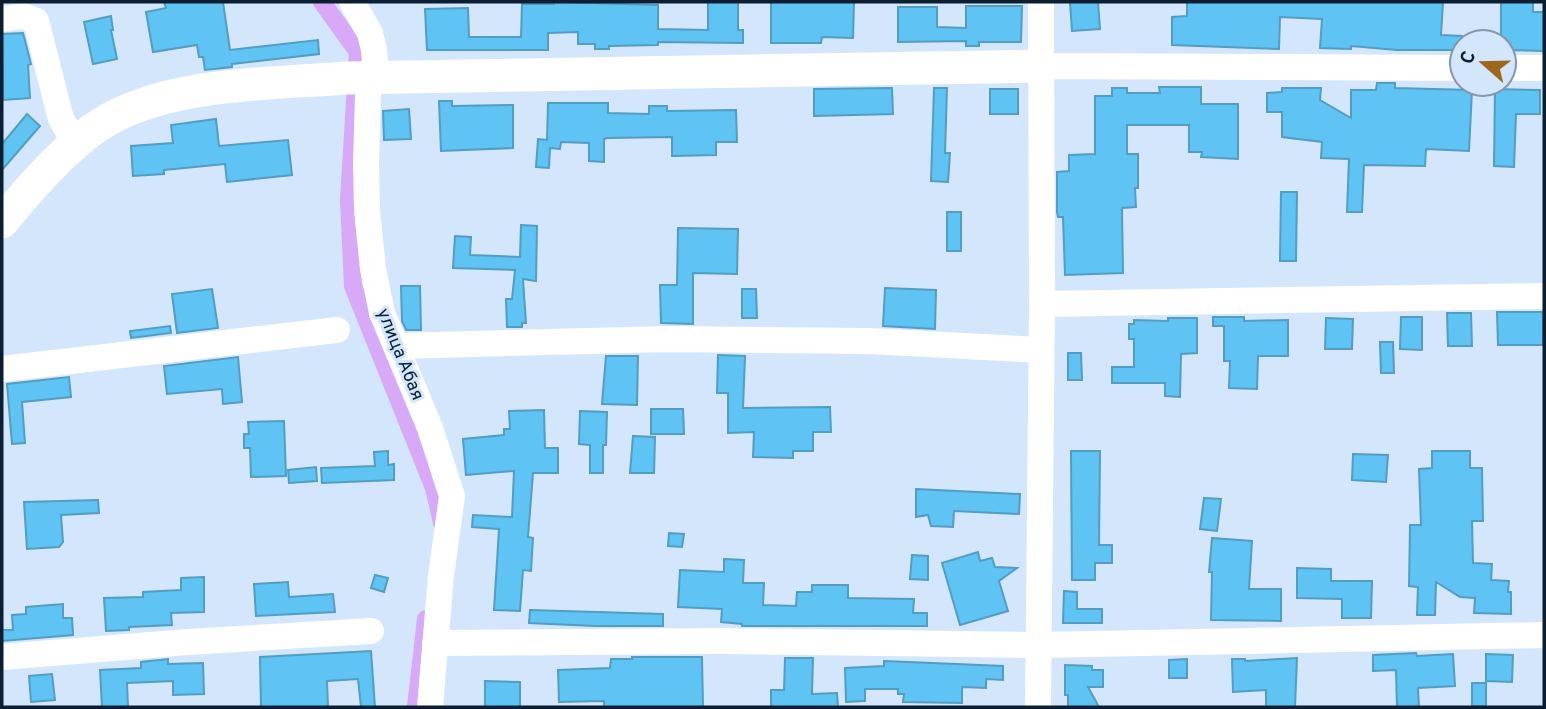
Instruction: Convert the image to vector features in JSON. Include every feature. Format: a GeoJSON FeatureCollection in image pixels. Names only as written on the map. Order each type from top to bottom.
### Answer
{"type":"FeatureCollection","features":[{"type":"Feature","properties":{"kind":"main road"},"geometry":{"type":"LineString","coordinates":[[2,222],[75,143],[102,124],[148,102],[183,94],[249,86],[360,79],[1041,66]]}},
{"type":"Feature","properties":{"kind":"street","name":"улица Абая"},"geometry":{"type":"LineString","coordinates":[[352,2],[369,33],[374,50],[360,79],[368,93],[366,163],[370,251],[382,313],[430,428],[452,496],[430,707]]}},
{"type":"Feature","properties":{"kind":"street"},"geometry":{"type":"LineString","coordinates":[[1038,707],[1042,304],[1041,2]]}},
{"type":"Feature","properties":{"kind":"street"},"geometry":{"type":"LineString","coordinates":[[2,19],[23,16],[36,21],[61,120],[75,143]]}},
{"type":"Feature","properties":{"kind":"street"},"geometry":{"type":"LineString","coordinates":[[1041,66],[1448,68]]}},
{"type":"Feature","properties":{"kind":"street"},"geometry":{"type":"LineString","coordinates":[[1518,68],[1544,68]]}},
{"type":"Feature","properties":{"kind":"street"},"geometry":{"type":"LineString","coordinates":[[1042,304],[1544,296]]}},
{"type":"Feature","properties":{"kind":"street"},"geometry":{"type":"LineString","coordinates":[[2,369],[337,330]]}},
{"type":"Feature","properties":{"kind":"street"},"geometry":{"type":"LineString","coordinates":[[396,346],[789,340],[869,341],[1041,350]]}},
{"type":"Feature","properties":{"kind":"street"},"geometry":{"type":"LineString","coordinates":[[2,657],[371,631]]}},
{"type":"Feature","properties":{"kind":"street"},"geometry":{"type":"LineString","coordinates":[[435,643],[719,641],[1039,645],[1544,635]]}},
{"type":"Feature","properties":{"kind":"building"},"geometry":{"type":"Polygon","coordinates":[[[164,2],[223,2],[230,50],[318,40],[319,54],[232,64],[232,67],[205,70],[197,45],[153,52],[146,12],[166,8],[164,2]]]}},
{"type":"Feature","properties":{"kind":"building"},"geometry":{"type":"Polygon","coordinates":[[[554,2],[658,5],[658,29],[708,30],[708,2],[738,2],[738,30],[743,30],[743,43],[658,42],[658,45],[609,46],[609,49],[595,49],[595,44],[578,44],[578,32],[548,33],[548,50],[427,50],[425,9],[468,8],[469,37],[521,37],[522,4],[554,2]]]}},
{"type":"Feature","properties":{"kind":"building"},"geometry":{"type":"Polygon","coordinates":[[[771,2],[854,2],[853,38],[822,37],[821,43],[771,43],[771,2]]]}},
{"type":"Feature","properties":{"kind":"building"},"geometry":{"type":"Polygon","coordinates":[[[1070,2],[1098,2],[1100,29],[1072,31],[1070,2]]]}},
{"type":"Feature","properties":{"kind":"building"},"geometry":{"type":"Polygon","coordinates":[[[1187,2],[1443,2],[1441,35],[1448,35],[1448,50],[1397,50],[1351,46],[1351,49],[1320,48],[1322,19],[1280,17],[1279,49],[1172,45],[1172,17],[1187,16],[1187,2]]]}},
{"type":"Feature","properties":{"kind":"building"},"geometry":{"type":"Polygon","coordinates":[[[1501,2],[1533,2],[1533,12],[1544,12],[1544,51],[1518,50],[1518,28],[1501,28],[1501,2]]]}},
{"type":"Feature","properties":{"kind":"building"},"geometry":{"type":"Polygon","coordinates":[[[966,6],[1022,6],[1021,42],[979,42],[979,46],[966,46],[966,41],[898,42],[898,7],[937,7],[937,27],[966,28],[966,6]]]}},
{"type":"Feature","properties":{"kind":"building"},"geometry":{"type":"Polygon","coordinates":[[[111,16],[117,59],[93,64],[84,22],[111,16]]]}},
{"type":"Feature","properties":{"kind":"building"},"geometry":{"type":"Polygon","coordinates":[[[23,33],[31,64],[28,65],[30,98],[3,100],[2,34],[23,33]]]}},
{"type":"Feature","properties":{"kind":"building"},"geometry":{"type":"Polygon","coordinates":[[[1377,83],[1395,83],[1395,88],[1448,89],[1448,98],[1472,98],[1469,151],[1426,149],[1425,166],[1364,165],[1362,212],[1347,212],[1349,159],[1321,158],[1322,142],[1282,137],[1282,112],[1267,112],[1267,93],[1282,92],[1282,88],[1321,88],[1320,100],[1351,118],[1351,90],[1376,90],[1377,83]]]}},
{"type":"Feature","properties":{"kind":"building"},"geometry":{"type":"Polygon","coordinates":[[[1159,87],[1201,87],[1201,104],[1238,104],[1238,159],[1201,157],[1202,152],[1189,152],[1189,125],[1127,125],[1127,154],[1138,154],[1138,188],[1135,188],[1136,207],[1122,208],[1123,273],[1065,275],[1063,217],[1058,217],[1057,212],[1057,172],[1069,171],[1069,155],[1095,154],[1095,96],[1112,96],[1112,88],[1127,88],[1127,93],[1160,93],[1159,87]]]}},
{"type":"Feature","properties":{"kind":"building"},"geometry":{"type":"Polygon","coordinates":[[[892,88],[893,114],[814,116],[814,89],[892,88]]]}},
{"type":"Feature","properties":{"kind":"building"},"geometry":{"type":"Polygon","coordinates":[[[934,88],[947,88],[945,153],[950,153],[948,182],[931,181],[934,88]]]}},
{"type":"Feature","properties":{"kind":"building"},"geometry":{"type":"Polygon","coordinates":[[[990,89],[1018,89],[1018,114],[990,114],[990,89]]]}},
{"type":"Feature","properties":{"kind":"building"},"geometry":{"type":"Polygon","coordinates":[[[1518,90],[1540,90],[1540,114],[1516,114],[1514,167],[1494,166],[1495,98],[1518,98],[1518,90]]]}},
{"type":"Feature","properties":{"kind":"building"},"geometry":{"type":"Polygon","coordinates":[[[439,101],[452,101],[452,106],[513,105],[513,148],[441,151],[439,101]]]}},
{"type":"Feature","properties":{"kind":"building"},"geometry":{"type":"Polygon","coordinates":[[[548,103],[608,103],[608,113],[649,114],[649,106],[667,106],[667,111],[736,110],[737,142],[716,142],[716,155],[672,156],[672,137],[607,138],[604,139],[604,162],[589,161],[589,143],[561,142],[560,149],[550,148],[549,168],[536,167],[538,139],[547,140],[548,103]]]}},
{"type":"Feature","properties":{"kind":"building"},"geometry":{"type":"Polygon","coordinates":[[[409,109],[411,139],[384,140],[383,111],[409,109]]]}},
{"type":"Feature","properties":{"kind":"building"},"geometry":{"type":"Polygon","coordinates":[[[27,114],[40,126],[2,170],[2,144],[27,114]]]}},
{"type":"Feature","properties":{"kind":"building"},"geometry":{"type":"Polygon","coordinates":[[[216,119],[219,146],[288,140],[292,175],[227,182],[225,164],[133,176],[131,146],[173,143],[171,125],[216,119]]]}},
{"type":"Feature","properties":{"kind":"building"},"geometry":{"type":"Polygon","coordinates":[[[1281,192],[1297,192],[1296,261],[1280,261],[1281,192]]]}},
{"type":"Feature","properties":{"kind":"building"},"geometry":{"type":"Polygon","coordinates":[[[947,212],[961,212],[961,251],[947,251],[947,212]]]}},
{"type":"Feature","properties":{"kind":"building"},"geometry":{"type":"Polygon","coordinates":[[[521,225],[537,226],[536,281],[523,279],[526,323],[522,323],[522,327],[507,327],[506,299],[512,299],[515,270],[453,268],[455,236],[471,237],[470,255],[520,257],[521,225]]]}},
{"type":"Feature","properties":{"kind":"building"},"geometry":{"type":"Polygon","coordinates":[[[678,228],[738,229],[737,274],[693,273],[693,324],[661,323],[660,285],[677,285],[678,228]]]}},
{"type":"Feature","properties":{"kind":"building"},"geometry":{"type":"Polygon","coordinates":[[[401,286],[420,286],[421,330],[406,330],[402,321],[401,286]]]}},
{"type":"Feature","properties":{"kind":"building"},"geometry":{"type":"Polygon","coordinates":[[[885,288],[936,290],[935,329],[883,326],[885,288]]]}},
{"type":"Feature","properties":{"kind":"building"},"geometry":{"type":"Polygon","coordinates":[[[212,289],[218,328],[177,333],[172,294],[212,289]]]}},
{"type":"Feature","properties":{"kind":"building"},"geometry":{"type":"Polygon","coordinates":[[[742,289],[756,289],[757,318],[742,318],[742,289]]]}},
{"type":"Feature","properties":{"kind":"building"},"geometry":{"type":"Polygon","coordinates":[[[1497,312],[1543,312],[1543,345],[1498,345],[1497,312]]]}},
{"type":"Feature","properties":{"kind":"building"},"geometry":{"type":"Polygon","coordinates":[[[1447,313],[1471,313],[1472,346],[1448,346],[1447,313]]]}},
{"type":"Feature","properties":{"kind":"building"},"geometry":{"type":"Polygon","coordinates":[[[1213,317],[1244,317],[1244,321],[1288,320],[1288,356],[1258,356],[1257,389],[1229,388],[1230,361],[1224,361],[1224,326],[1213,326],[1213,317]]]}},
{"type":"Feature","properties":{"kind":"building"},"geometry":{"type":"Polygon","coordinates":[[[1401,317],[1422,317],[1422,350],[1400,349],[1401,317]]]}},
{"type":"Feature","properties":{"kind":"building"},"geometry":{"type":"Polygon","coordinates":[[[1168,318],[1197,318],[1197,353],[1181,354],[1180,397],[1165,396],[1165,383],[1112,383],[1112,367],[1134,367],[1134,339],[1129,339],[1129,324],[1134,324],[1134,320],[1168,321],[1168,318]]]}},
{"type":"Feature","properties":{"kind":"building"},"geometry":{"type":"Polygon","coordinates":[[[1326,318],[1353,319],[1352,349],[1325,349],[1326,318]]]}},
{"type":"Feature","properties":{"kind":"building"},"geometry":{"type":"Polygon","coordinates":[[[170,326],[171,333],[131,338],[130,331],[170,326]]]}},
{"type":"Feature","properties":{"kind":"building"},"geometry":{"type":"Polygon","coordinates":[[[1380,342],[1393,342],[1394,373],[1381,373],[1380,342]]]}},
{"type":"Feature","properties":{"kind":"building"},"geometry":{"type":"Polygon","coordinates":[[[1068,353],[1081,353],[1082,380],[1068,380],[1068,353]]]}},
{"type":"Feature","properties":{"kind":"building"},"geometry":{"type":"Polygon","coordinates":[[[718,355],[745,356],[743,408],[830,407],[831,432],[813,432],[813,451],[793,451],[793,458],[753,457],[754,432],[728,433],[728,393],[717,393],[718,355]]]}},
{"type":"Feature","properties":{"kind":"building"},"geometry":{"type":"Polygon","coordinates":[[[606,356],[638,356],[637,405],[602,404],[606,356]]]}},
{"type":"Feature","properties":{"kind":"building"},"geometry":{"type":"Polygon","coordinates":[[[238,357],[242,402],[223,404],[222,389],[167,394],[164,366],[238,357]]]}},
{"type":"Feature","properties":{"kind":"building"},"geometry":{"type":"Polygon","coordinates":[[[69,377],[71,397],[22,402],[25,443],[12,444],[7,384],[69,377]]]}},
{"type":"Feature","properties":{"kind":"building"},"geometry":{"type":"Polygon","coordinates":[[[651,409],[683,409],[684,434],[651,434],[651,409]]]}},
{"type":"Feature","properties":{"kind":"building"},"geometry":{"type":"Polygon","coordinates":[[[544,410],[545,448],[558,448],[558,473],[533,473],[528,537],[533,538],[531,571],[523,570],[520,611],[494,610],[499,529],[472,527],[473,515],[512,517],[514,471],[466,475],[463,439],[504,435],[504,429],[510,429],[509,411],[544,410]]]}},
{"type":"Feature","properties":{"kind":"building"},"geometry":{"type":"Polygon","coordinates":[[[580,411],[607,412],[603,473],[590,473],[590,445],[579,444],[580,411]]]}},
{"type":"Feature","properties":{"kind":"building"},"geometry":{"type":"Polygon","coordinates":[[[284,421],[286,476],[251,477],[250,448],[244,448],[244,434],[249,434],[248,422],[284,421]]]}},
{"type":"Feature","properties":{"kind":"building"},"geometry":{"type":"Polygon","coordinates":[[[633,436],[655,437],[654,473],[630,473],[633,436]]]}},
{"type":"Feature","properties":{"kind":"building"},"geometry":{"type":"Polygon","coordinates":[[[388,451],[388,465],[394,464],[394,480],[322,483],[321,468],[375,466],[374,452],[388,451]]]}},
{"type":"Feature","properties":{"kind":"building"},"geometry":{"type":"Polygon","coordinates":[[[1071,451],[1100,451],[1099,545],[1112,545],[1112,563],[1095,563],[1095,580],[1072,580],[1071,451]]]}},
{"type":"Feature","properties":{"kind":"building"},"geometry":{"type":"Polygon","coordinates":[[[1432,451],[1470,451],[1470,468],[1482,468],[1483,521],[1472,521],[1473,563],[1492,564],[1491,580],[1509,581],[1511,614],[1474,613],[1475,598],[1460,597],[1436,582],[1435,615],[1417,615],[1418,587],[1409,586],[1410,525],[1421,525],[1419,469],[1432,468],[1432,451]]]}},
{"type":"Feature","properties":{"kind":"building"},"geometry":{"type":"Polygon","coordinates":[[[1353,454],[1388,455],[1386,482],[1352,480],[1353,454]]]}},
{"type":"Feature","properties":{"kind":"building"},"geometry":{"type":"Polygon","coordinates":[[[316,467],[317,481],[289,483],[288,470],[316,467]]]}},
{"type":"Feature","properties":{"kind":"building"},"geometry":{"type":"Polygon","coordinates":[[[916,489],[1020,494],[1019,514],[954,511],[953,527],[931,526],[928,515],[916,517],[916,489]]]}},
{"type":"Feature","properties":{"kind":"building"},"geometry":{"type":"Polygon","coordinates":[[[1204,498],[1221,499],[1217,531],[1200,529],[1204,498]]]}},
{"type":"Feature","properties":{"kind":"building"},"geometry":{"type":"Polygon","coordinates":[[[98,500],[99,513],[61,515],[63,542],[59,547],[27,549],[24,502],[98,500]]]}},
{"type":"Feature","properties":{"kind":"building"},"geometry":{"type":"Polygon","coordinates":[[[669,533],[684,534],[682,547],[668,546],[669,533]]]}},
{"type":"Feature","properties":{"kind":"building"},"geometry":{"type":"Polygon","coordinates":[[[1212,538],[1252,541],[1249,589],[1281,589],[1281,621],[1211,620],[1212,572],[1209,572],[1212,538]]]}},
{"type":"Feature","properties":{"kind":"building"},"geometry":{"type":"Polygon","coordinates":[[[978,552],[980,561],[992,558],[995,567],[1017,568],[999,581],[1008,611],[960,625],[942,563],[978,552]]]}},
{"type":"Feature","properties":{"kind":"building"},"geometry":{"type":"Polygon","coordinates":[[[912,555],[928,556],[928,580],[910,579],[912,555]]]}},
{"type":"Feature","properties":{"kind":"building"},"geometry":{"type":"Polygon","coordinates":[[[724,559],[744,560],[743,583],[764,583],[763,605],[796,606],[797,592],[812,592],[812,585],[848,585],[848,598],[914,599],[913,613],[927,613],[927,626],[742,626],[721,622],[722,609],[678,607],[680,570],[724,572],[724,559]]]}},
{"type":"Feature","properties":{"kind":"building"},"geometry":{"type":"Polygon","coordinates":[[[1297,568],[1331,569],[1331,581],[1372,581],[1371,618],[1342,618],[1342,599],[1297,598],[1297,568]]]}},
{"type":"Feature","properties":{"kind":"building"},"geometry":{"type":"Polygon","coordinates":[[[375,575],[388,578],[384,592],[371,588],[375,575]]]}},
{"type":"Feature","properties":{"kind":"building"},"geometry":{"type":"Polygon","coordinates":[[[204,577],[204,612],[171,613],[172,625],[106,631],[104,598],[143,597],[143,592],[181,590],[181,578],[204,577]]]}},
{"type":"Feature","properties":{"kind":"building"},"geometry":{"type":"Polygon","coordinates":[[[288,582],[289,597],[333,594],[335,612],[256,616],[254,584],[288,582]]]}},
{"type":"Feature","properties":{"kind":"building"},"geometry":{"type":"Polygon","coordinates":[[[1064,591],[1077,592],[1077,609],[1102,609],[1102,623],[1063,623],[1064,591]]]}},
{"type":"Feature","properties":{"kind":"building"},"geometry":{"type":"Polygon","coordinates":[[[63,604],[63,618],[72,618],[73,635],[2,641],[2,630],[13,630],[12,615],[26,614],[26,607],[63,604]]]}},
{"type":"Feature","properties":{"kind":"building"},"geometry":{"type":"Polygon","coordinates":[[[530,610],[663,614],[663,626],[529,623],[530,610]]]}},
{"type":"Feature","properties":{"kind":"building"},"geometry":{"type":"Polygon","coordinates":[[[371,651],[375,707],[361,707],[358,679],[327,681],[328,707],[261,707],[260,657],[371,651]]]}},
{"type":"Feature","properties":{"kind":"building"},"geometry":{"type":"Polygon","coordinates":[[[1416,653],[1417,656],[1453,654],[1455,686],[1418,688],[1419,707],[1397,707],[1396,670],[1373,671],[1373,655],[1416,653]]]}},
{"type":"Feature","properties":{"kind":"building"},"geometry":{"type":"Polygon","coordinates":[[[1486,654],[1513,655],[1512,682],[1486,681],[1486,654]]]}},
{"type":"Feature","properties":{"kind":"building"},"geometry":{"type":"Polygon","coordinates":[[[702,657],[703,707],[604,707],[604,701],[559,702],[558,670],[610,668],[611,659],[702,657]]]}},
{"type":"Feature","properties":{"kind":"building"},"geometry":{"type":"Polygon","coordinates":[[[785,658],[813,658],[812,694],[837,693],[838,707],[771,707],[771,690],[784,690],[785,658]]]}},
{"type":"Feature","properties":{"kind":"building"},"geometry":{"type":"Polygon","coordinates":[[[1297,658],[1295,707],[1266,707],[1266,690],[1233,692],[1232,659],[1245,661],[1297,658]]]}},
{"type":"Feature","properties":{"kind":"building"},"geometry":{"type":"Polygon","coordinates":[[[168,659],[168,664],[203,663],[204,694],[173,695],[173,681],[127,683],[128,707],[102,707],[100,670],[141,668],[141,662],[168,659]]]}},
{"type":"Feature","properties":{"kind":"building"},"geometry":{"type":"Polygon","coordinates":[[[1187,659],[1187,678],[1169,678],[1169,660],[1187,659]]]}},
{"type":"Feature","properties":{"kind":"building"},"geometry":{"type":"Polygon","coordinates":[[[884,661],[1003,666],[1003,680],[986,679],[986,688],[962,687],[962,703],[903,702],[904,694],[898,694],[898,689],[865,689],[865,701],[846,702],[845,668],[884,666],[884,661]]]}},
{"type":"Feature","properties":{"kind":"building"},"geometry":{"type":"Polygon","coordinates":[[[1065,665],[1092,666],[1092,670],[1103,670],[1103,687],[1088,687],[1099,707],[1068,707],[1068,695],[1065,695],[1065,665]]]}},
{"type":"Feature","properties":{"kind":"building"},"geometry":{"type":"Polygon","coordinates":[[[52,674],[55,700],[31,702],[29,676],[52,674]]]}},
{"type":"Feature","properties":{"kind":"building"},"geometry":{"type":"Polygon","coordinates":[[[485,681],[520,682],[520,707],[485,707],[485,681]]]}},
{"type":"Feature","properties":{"kind":"building"},"geometry":{"type":"Polygon","coordinates":[[[1472,683],[1486,683],[1486,706],[1472,706],[1472,683]]]}},
{"type":"Feature","properties":{"kind":"waterway"},"geometry":{"type":"LineString","coordinates":[[322,2],[358,52],[349,200],[353,286],[434,488],[442,523]]}},
{"type":"Feature","properties":{"kind":"waterway"},"geometry":{"type":"LineString","coordinates":[[416,707],[426,619]]}}]}
